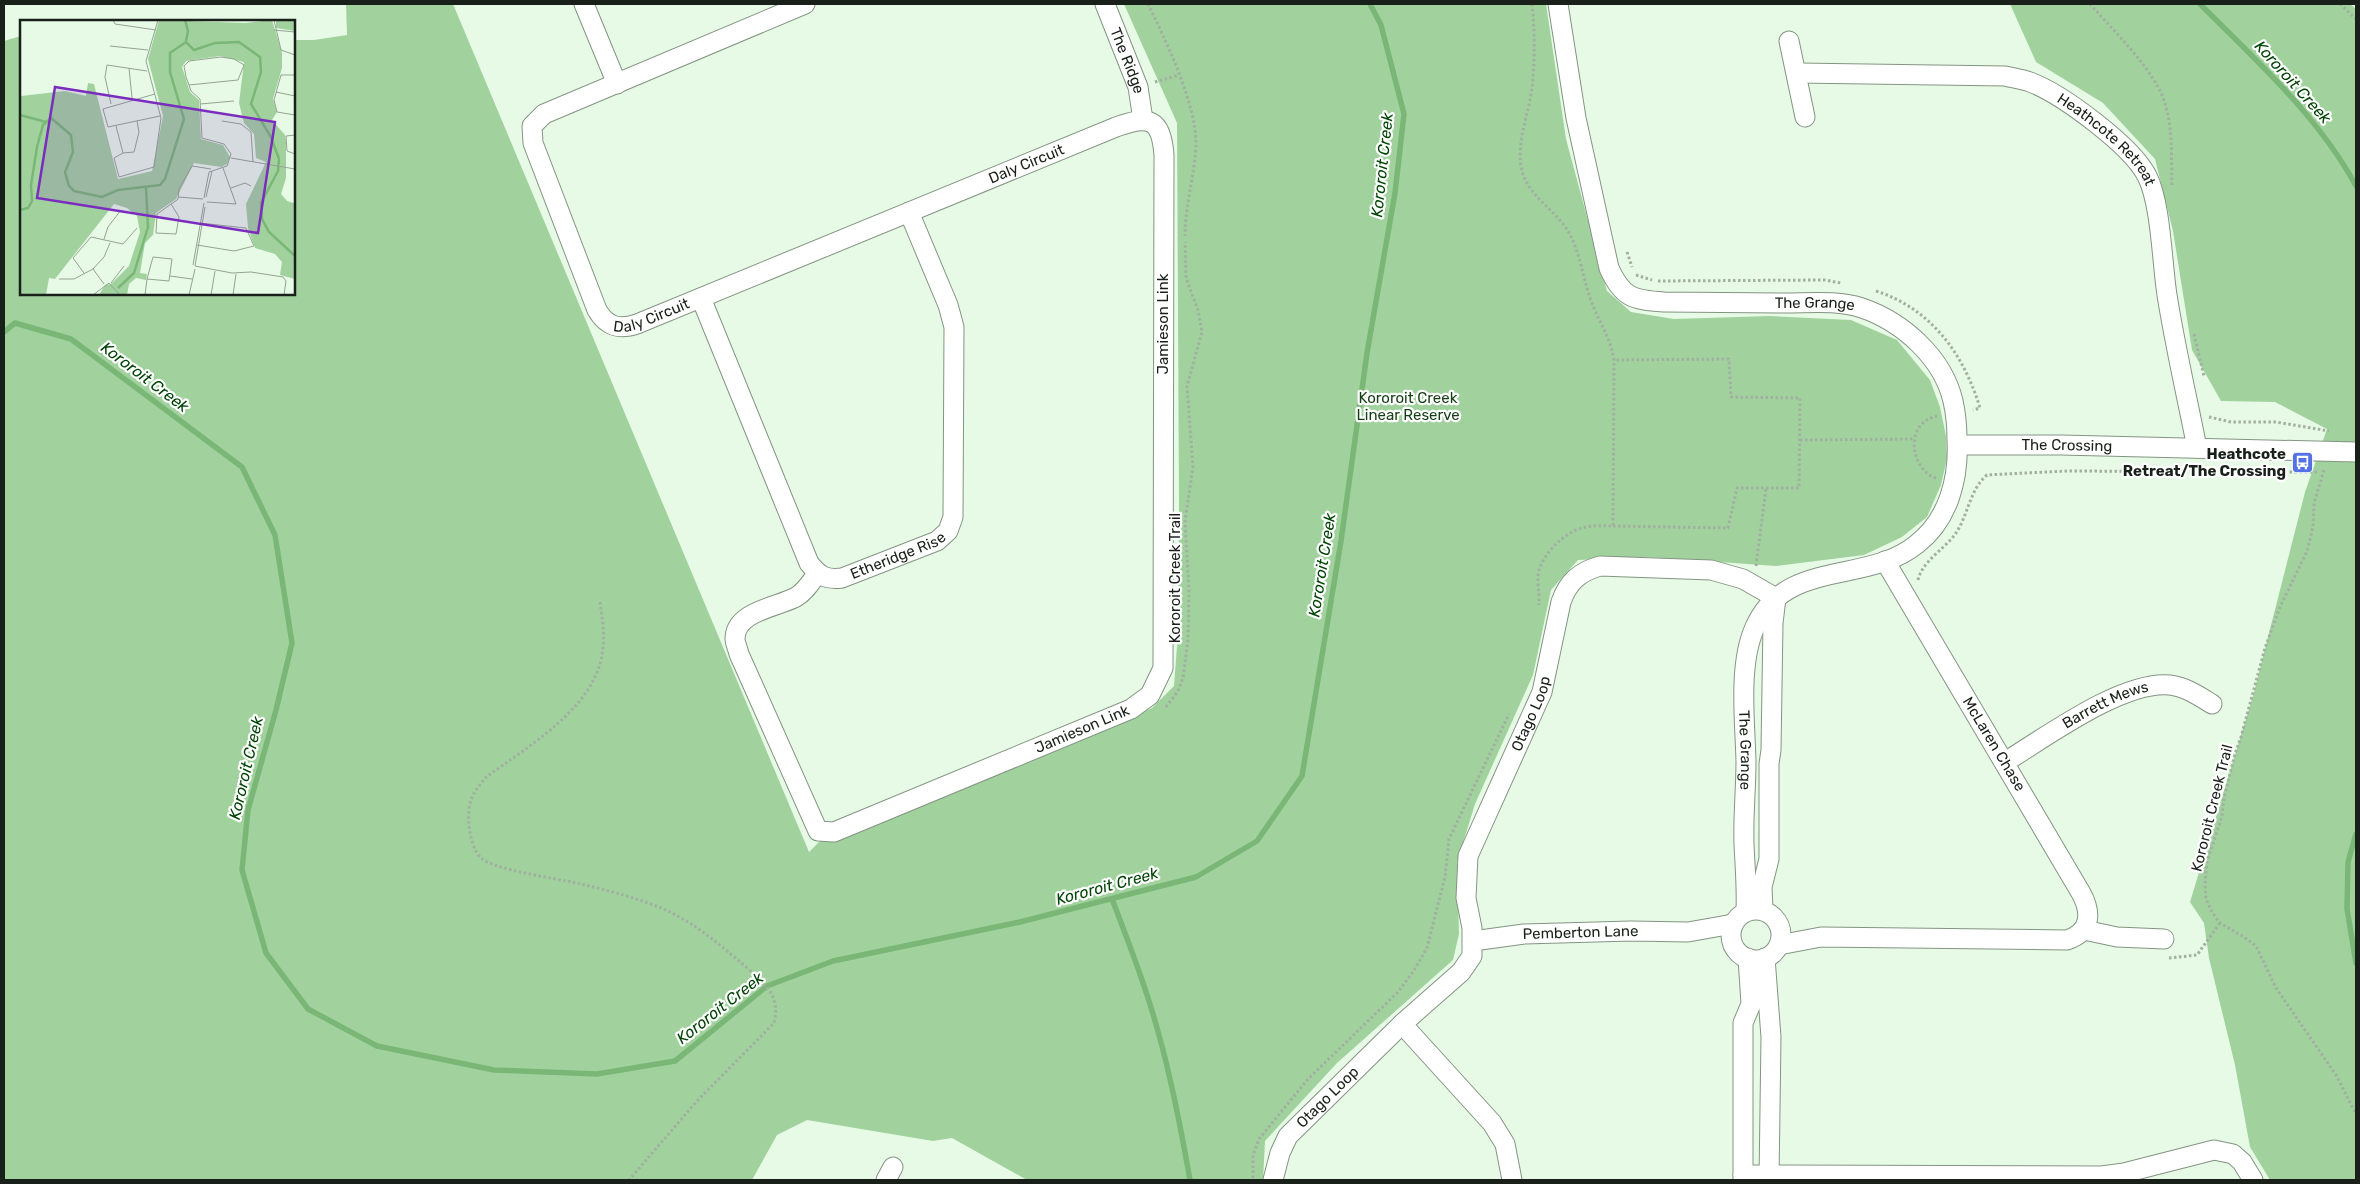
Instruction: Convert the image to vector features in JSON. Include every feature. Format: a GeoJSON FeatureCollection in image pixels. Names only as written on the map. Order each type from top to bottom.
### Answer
{"type":"FeatureCollection","features":[{"type":"Feature","properties":{"kind":"street"},"geometry":{"type":"LineString","coordinates":[[584,4],[617,84]]}},
{"type":"Feature","properties":{"kind":"street","name":"Daly Circuit"},"geometry":{"type":"LineString","coordinates":[[806,4],[544,114],[532,126],[533,143],[594,300],[602,318],[611,326],[623,328],[701,298],[1116,127],[1143,120]]}},
{"type":"Feature","properties":{"kind":"street","name":"The Ridge"},"geometry":{"type":"LineString","coordinates":[[1105,4],[1138,87],[1143,120]]}},
{"type":"Feature","properties":{"kind":"street","name":"The Grange"},"geometry":{"type":"LineString","coordinates":[[1558,4],[1576,118],[1609,268],[1616,283],[1626,294],[1641,301],[1832,303],[1861,308],[1889,321],[1916,340],[1930,356],[1944,378],[1953,399],[1958,444],[1954,483],[1951,497],[1928,534],[1904,554],[1885,562],[1793,585],[1776,598],[1760,617],[1754,629],[1745,681],[1744,843],[1747,880],[1744,922]]}},
{"type":"Feature","properties":{"kind":"street"},"geometry":{"type":"LineString","coordinates":[[1788,42],[1797,73],[1805,117]]}},
{"type":"Feature","properties":{"kind":"street","name":"Heathcote Retreat"},"geometry":{"type":"LineString","coordinates":[[1797,73],[2004,76],[2030,82],[2056,95],[2123,144],[2148,177],[2154,200],[2167,296],[2197,448]]}},
{"type":"Feature","properties":{"kind":"street","name":"Jamieson Link"},"geometry":{"type":"LineString","coordinates":[[817,574],[797,596],[753,615],[742,622],[737,628],[735,639],[739,654],[818,831],[834,832],[844,829],[1131,709],[1150,695],[1163,668],[1164,155],[1160,130],[1143,120]]}},
{"type":"Feature","properties":{"kind":"street","name":"Etheridge Rise"},"geometry":{"type":"LineString","coordinates":[[817,574],[832,579],[842,578],[937,540],[948,531],[953,517],[954,327],[948,305],[910,212]]}},
{"type":"Feature","properties":{"kind":"street"},"geometry":{"type":"LineString","coordinates":[[701,298],[810,563],[817,574]]}},
{"type":"Feature","properties":{"kind":"street","name":"The Crossing"},"geometry":{"type":"LineString","coordinates":[[1958,444],[2356,452]]}},
{"type":"Feature","properties":{"kind":"street","name":"McLaren Chase"},"geometry":{"type":"LineString","coordinates":[[1885,562],[2005,762],[2086,902],[2089,909],[2088,920],[2084,930]]}},
{"type":"Feature","properties":{"kind":"street","name":"Otago Loop"},"geometry":{"type":"LineString","coordinates":[[1273,1180],[1280,1153],[1288,1136],[1402,1024],[1467,965],[1472,956],[1472,928],[1466,898],[1468,856],[1542,692],[1561,602],[1566,588],[1576,576],[1588,569],[1600,566],[1711,570],[1743,580],[1776,598]]}},
{"type":"Feature","properties":{"kind":"street","name":"The Grange"},"geometry":{"type":"LineString","coordinates":[[1744,922],[1762,887],[1769,859],[1769,764],[1771,750],[1773,623],[1776,598]]}},
{"type":"Feature","properties":{"kind":"street","name":"Barrett Mews"},"geometry":{"type":"LineString","coordinates":[[2005,762],[2109,699],[2149,685],[2171,685],[2190,691],[2212,704]]}},
{"type":"Feature","properties":{"kind":"street"},"geometry":{"type":"LineString","coordinates":[[1770,914],[1779,936],[1776,950],[1756,958],[1741,955],[1744,922],[1770,914]]}},
{"type":"Feature","properties":{"kind":"street","name":"Pemberton Lane"},"geometry":{"type":"LineString","coordinates":[[1473,941],[1524,934],[1631,931],[1688,932],[1744,922]]}},
{"type":"Feature","properties":{"kind":"street"},"geometry":{"type":"LineString","coordinates":[[1779,936],[2067,940],[2076,937],[2084,930],[2117,937],[2164,939]]}},
{"type":"Feature","properties":{"kind":"street"},"geometry":{"type":"LineString","coordinates":[[1756,958],[1771,1037],[1769,1177]]}},
{"type":"Feature","properties":{"kind":"street"},"geometry":{"type":"LineString","coordinates":[[1756,958],[1751,1004],[1743,1023],[1743,1178],[2102,1176],[2124,1173],[2214,1150],[2233,1154],[2242,1162],[2253,1180]]}},
{"type":"Feature","properties":{"kind":"street"},"geometry":{"type":"LineString","coordinates":[[1402,1024],[1492,1123],[1505,1144],[1512,1180]]}},
{"type":"Feature","properties":{"kind":"path","name":"Kororoit Creek Trail"},"geometry":{"type":"LineString","coordinates":[[1148,4],[1179,75],[1194,126],[1195,160],[1186,215],[1185,257],[1186,278],[1198,310],[1202,332],[1187,386],[1193,467],[1185,521],[1189,591],[1188,640],[1178,691],[1160,713]]}},
{"type":"Feature","properties":{"kind":"path"},"geometry":{"type":"LineString","coordinates":[[1532,4],[1534,28],[1532,88],[1520,159],[1523,175],[1532,190],[1564,225],[1572,238],[1592,302],[1612,348],[1614,360],[1613,526]]}},
{"type":"Feature","properties":{"kind":"path"},"geometry":{"type":"LineString","coordinates":[[2090,4],[2136,56],[2159,88],[2168,116],[2173,194]]}},
{"type":"Feature","properties":{"kind":"path"},"geometry":{"type":"LineString","coordinates":[[2340,4],[2356,19]]}},
{"type":"Feature","properties":{"kind":"path"},"geometry":{"type":"LineString","coordinates":[[1138,87],[1179,75]]}},
{"type":"Feature","properties":{"kind":"path"},"geometry":{"type":"LineString","coordinates":[[1625,243],[1636,275],[1655,281],[1825,280],[1844,283]]}},
{"type":"Feature","properties":{"kind":"path"},"geometry":{"type":"LineString","coordinates":[[1871,290],[1904,304],[1929,321],[1950,343],[1965,367],[1980,408],[1956,415],[1926,419],[1917,429],[1913,440],[1916,454],[1922,466],[1932,477],[1954,483]]}},
{"type":"Feature","properties":{"kind":"path"},"geometry":{"type":"LineString","coordinates":[[2193,330],[2198,343],[2204,382]]}},
{"type":"Feature","properties":{"kind":"path"},"geometry":{"type":"LineString","coordinates":[[1539,614],[1538,581],[1540,568],[1556,545],[1580,528],[1613,526],[1728,528],[1737,488],[1799,488],[1800,398],[1731,397],[1730,360],[1614,360]]}},
{"type":"Feature","properties":{"kind":"path"},"geometry":{"type":"LineString","coordinates":[[2208,409],[2209,417],[2231,422],[2276,422],[2314,428]]}},
{"type":"Feature","properties":{"kind":"path"},"geometry":{"type":"LineString","coordinates":[[1800,440],[1913,440]]}},
{"type":"Feature","properties":{"kind":"path","name":"Kororoit Creek Trail"},"geometry":{"type":"LineString","coordinates":[[2324,470],[2314,503],[2311,539],[2280,607],[2265,648],[2235,754],[2224,798],[2222,816],[2207,862],[2206,899],[2220,923],[2256,946],[2276,988],[2336,1075],[2356,1114]]}},
{"type":"Feature","properties":{"kind":"path"},"geometry":{"type":"LineString","coordinates":[[1901,587],[1919,580],[1920,571],[1942,550],[1956,533],[1968,511],[1978,482],[1987,475],[2067,471],[2314,473]]}},
{"type":"Feature","properties":{"kind":"path"},"geometry":{"type":"LineString","coordinates":[[1743,580],[1757,566],[1766,488]]}},
{"type":"Feature","properties":{"kind":"path"},"geometry":{"type":"LineString","coordinates":[[600,602],[604,624],[603,649],[595,674],[583,696],[568,716],[485,778],[475,790],[470,801],[474,846],[481,858],[496,866],[619,894],[659,907],[686,920],[708,935],[767,986],[776,1001],[777,1012],[774,1023],[697,1101],[629,1180]]}},
{"type":"Feature","properties":{"kind":"path"},"geometry":{"type":"LineString","coordinates":[[1253,1180],[1253,1155],[1259,1139],[1308,1079],[1398,992],[1414,972],[1427,948],[1445,878],[1449,839],[1512,708]]}},
{"type":"Feature","properties":{"kind":"path"},"geometry":{"type":"LineString","coordinates":[[2166,958],[2183,958],[2197,955],[2220,923]]}},
{"type":"Feature","properties":{"kind":"green space","name":"Kororoit Creek Linear Reserve"},"geometry":{"type":"Polygon","coordinates":[[[346,4],[453,4],[809,852],[819,842],[983,781],[1152,708],[1174,686],[1178,633],[1179,508],[1177,123],[1124,4],[1546,4],[1566,139],[1607,291],[1631,312],[1674,319],[1770,316],[1851,320],[1897,340],[1930,380],[1940,407],[1946,436],[1947,458],[1941,485],[1927,517],[1902,537],[1864,555],[1776,566],[1647,557],[1578,560],[1551,590],[1533,675],[1475,804],[1457,862],[1459,934],[1453,960],[1337,1063],[1265,1141],[1263,1180],[1027,1180],[952,1138],[933,1141],[807,1120],[777,1135],[752,1180],[4,1180],[4,41],[20,36],[20,295],[295,295],[295,40],[314,40],[347,35],[346,4]]]}},
{"type":"Feature","properties":{"kind":"green space"},"geometry":{"type":"Polygon","coordinates":[[[2010,4],[2350,4],[2356,9],[2356,1180],[2270,1180],[2250,1147],[2235,1065],[2209,958],[2204,923],[2190,902],[2253,696],[2305,492],[2327,429],[2275,402],[2221,401],[2192,350],[2173,231],[2155,159],[2103,103],[2036,62],[2010,4]]]}},
{"type":"Feature","properties":{"kind":"waterway","name":"Kororoit Creek"},"geometry":{"type":"LineString","coordinates":[[4,332],[15,323],[71,339],[242,467],[275,535],[292,643],[276,710],[248,810],[242,870],[266,953],[308,1009],[377,1046],[494,1070],[597,1074],[675,1061],[767,986],[833,961],[1020,922],[1196,877],[1257,841],[1302,776],[1341,541],[1367,353],[1395,193],[1404,114],[1381,25],[1370,4]]}},
{"type":"Feature","properties":{"kind":"waterway","name":"Kororoit Creek"},"geometry":{"type":"LineString","coordinates":[[2200,4],[2264,68],[2305,113],[2324,136],[2356,186]]}},
{"type":"Feature","properties":{"kind":"waterway","name":"Kororoit Creek"},"geometry":{"type":"LineString","coordinates":[[2356,834],[2348,862],[2347,909],[2356,963]]}},
{"type":"Feature","properties":{"kind":"waterway"},"geometry":{"type":"LineString","coordinates":[[1112,899],[1157,1027],[1175,1103],[1190,1180]]}},
{"type":"Feature","properties":{"kind":"place","name":"Heathcote Retreat/The Crossing"},"geometry":{"type":"Point","coordinates":[2302,463]}}]}
